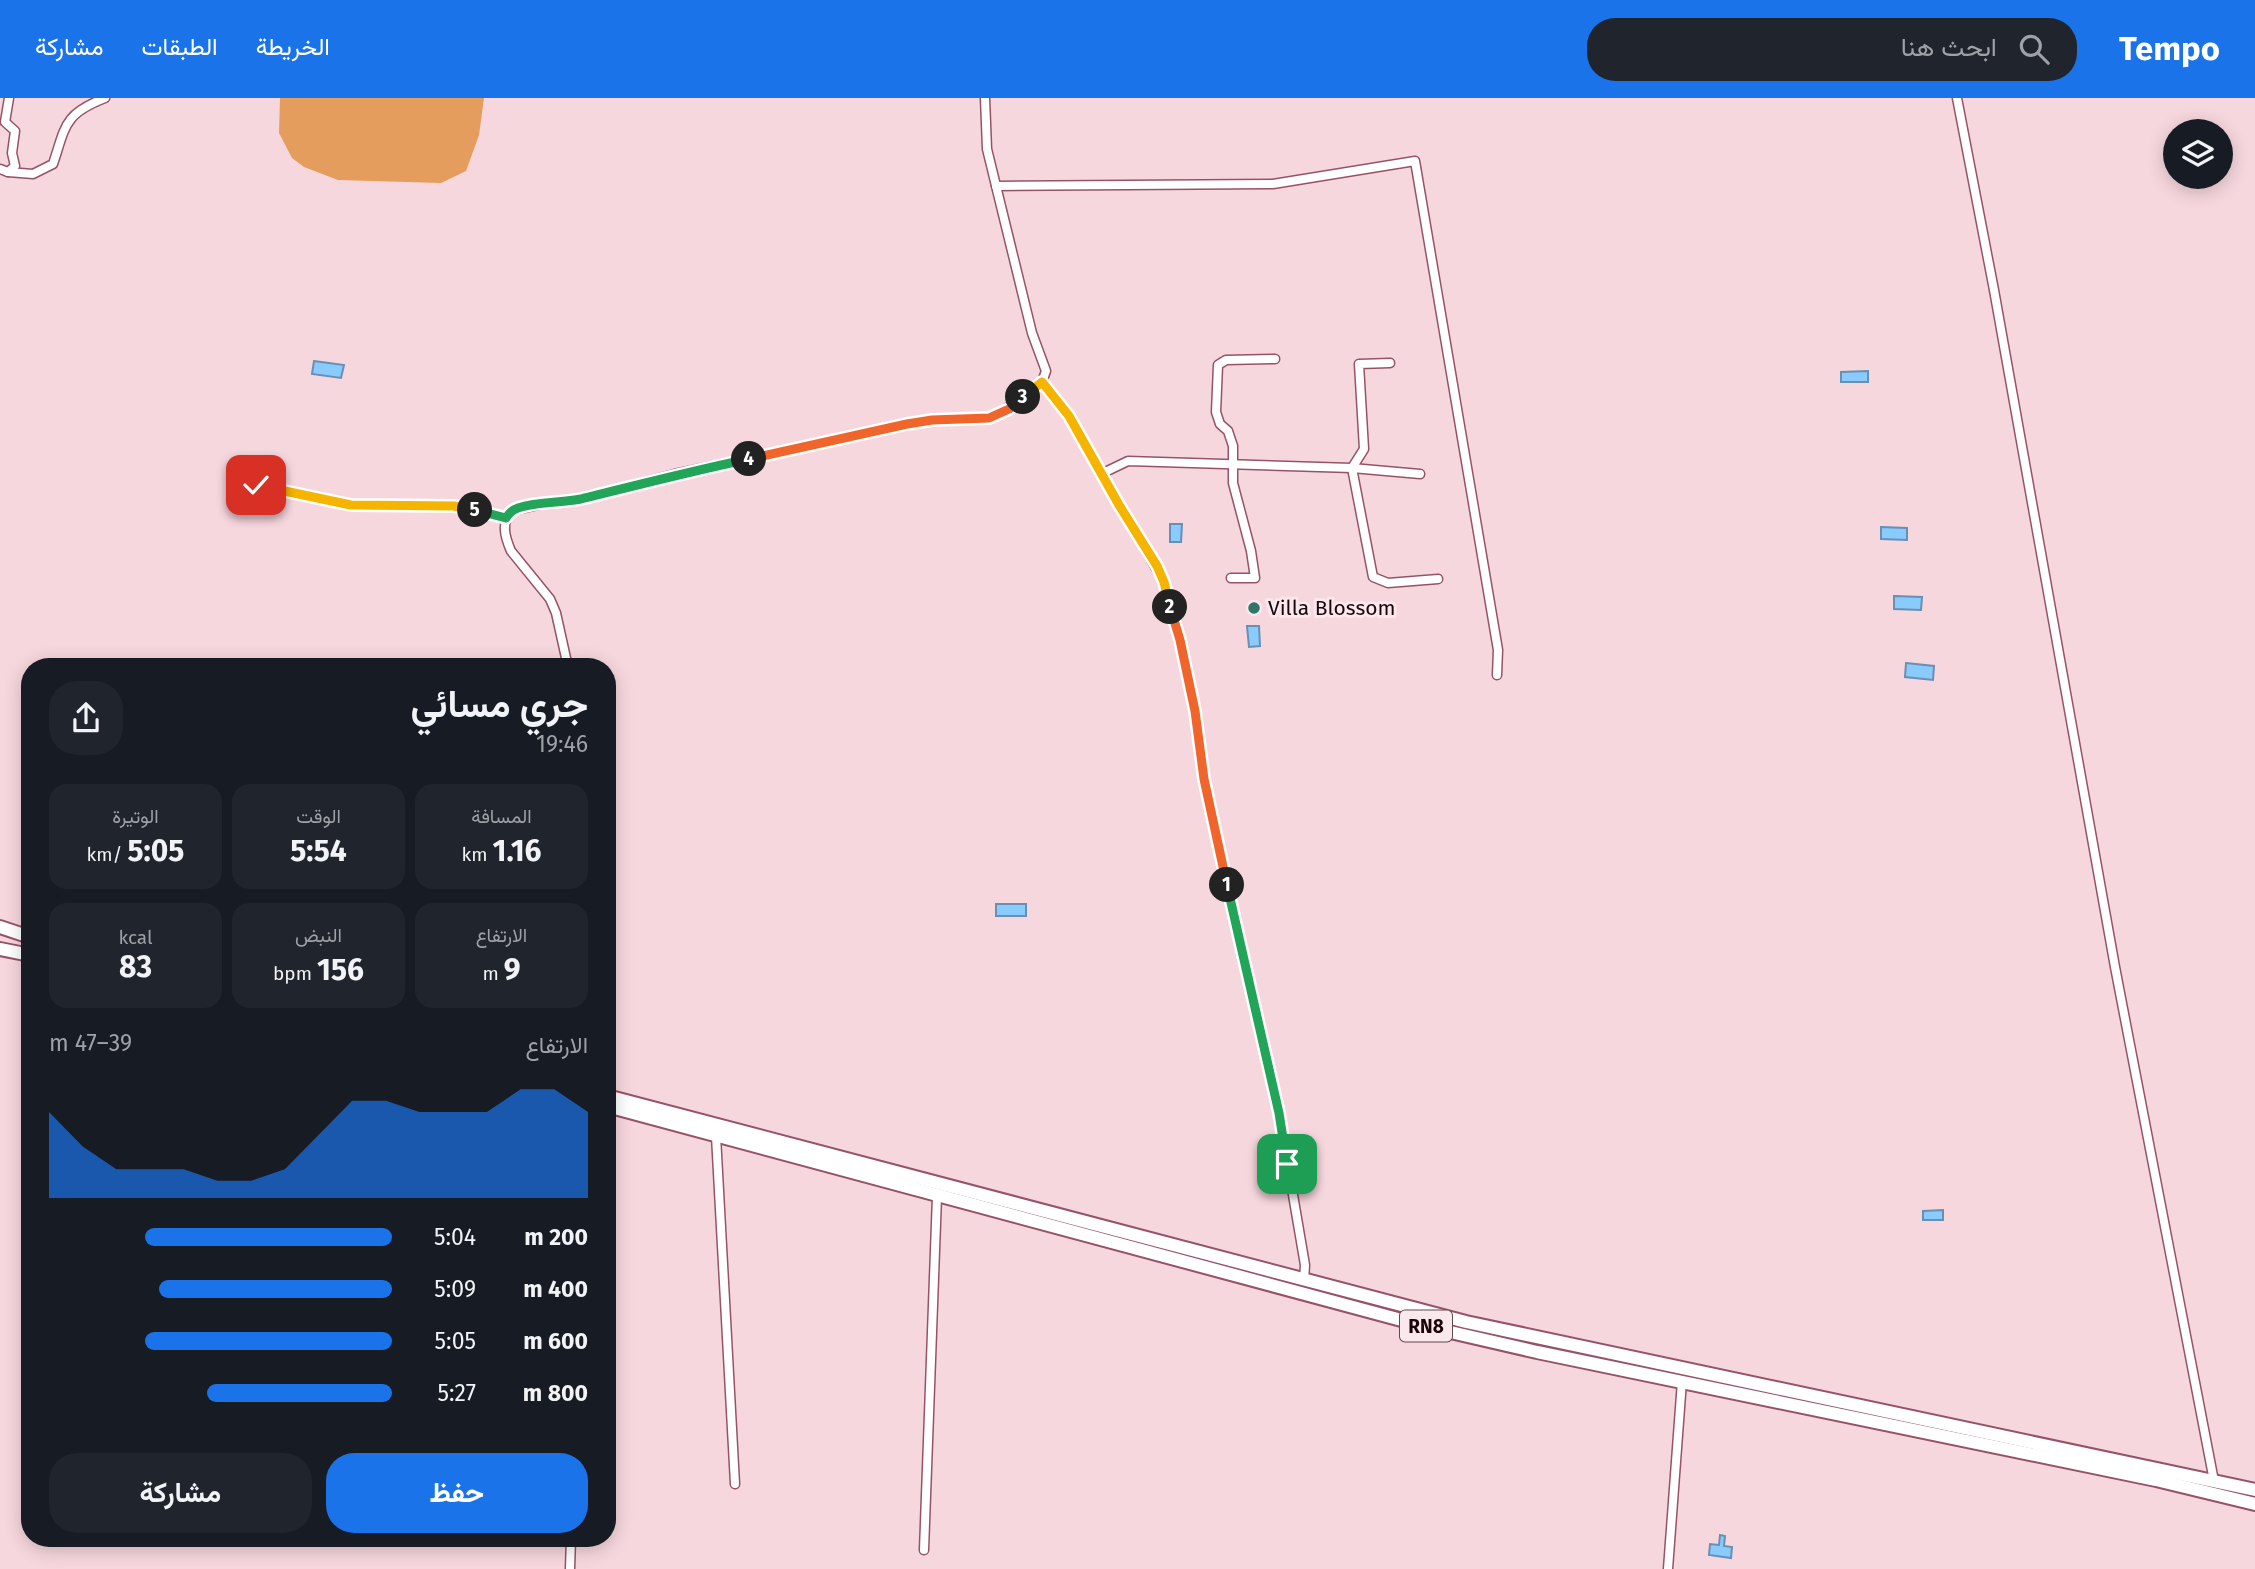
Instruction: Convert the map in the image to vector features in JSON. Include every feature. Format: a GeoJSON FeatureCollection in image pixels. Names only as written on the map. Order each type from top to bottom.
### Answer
{"type":"FeatureCollection","features":[{"type":"Feature","properties":{"kind":"highway"},"geometry":{"type":"LineString","coordinates":[[0,927],[21,934]]}},
{"type":"Feature","properties":{"kind":"highway"},"geometry":{"type":"LineString","coordinates":[[0,949],[21,953]]}},
{"type":"Feature","properties":{"kind":"highway","name":"RN8"},"geometry":{"type":"LineString","coordinates":[[616,1098],[1466,1322],[2255,1490]]}},
{"type":"Feature","properties":{"kind":"highway","name":"RN8"},"geometry":{"type":"LineString","coordinates":[[616,1108],[1420,1325],[1537,1352],[2156,1480],[2255,1504]]}},
{"type":"Feature","properties":{"kind":"street"},"geometry":{"type":"LineString","coordinates":[[4,170],[15,166],[12,153],[15,131],[5,122],[9,98]]}},
{"type":"Feature","properties":{"kind":"street"},"geometry":{"type":"LineString","coordinates":[[4,170],[33,174],[53,163],[66,122],[85,106],[105,98]]}},
{"type":"Feature","properties":{"kind":"street"},"geometry":{"type":"LineString","coordinates":[[566,658],[556,613],[550,599],[511,551],[505,533],[506,518],[511,511],[556,500],[577,500],[675,474],[840,437],[932,420],[989,418],[1009,409],[1042,382],[1046,371],[1032,333],[987,149],[985,98]]}},
{"type":"Feature","properties":{"kind":"street"},"geometry":{"type":"LineString","coordinates":[[1957,98],[2115,967],[2214,1481]]}},
{"type":"Feature","properties":{"kind":"street"},"geometry":{"type":"LineString","coordinates":[[996,186],[1273,184],[1415,161],[1499,650],[1497,675]]}},
{"type":"Feature","properties":{"kind":"street"},"geometry":{"type":"LineString","coordinates":[[1231,578],[1255,578],[1251,551],[1233,483],[1233,446],[1228,431],[1220,424],[1216,412],[1218,365],[1226,360],[1275,359]]}},
{"type":"Feature","properties":{"kind":"street"},"geometry":{"type":"LineString","coordinates":[[1390,363],[1359,364],[1364,449],[1352,468],[1373,578],[1388,583],[1438,579]]}},
{"type":"Feature","properties":{"kind":"street"},"geometry":{"type":"LineString","coordinates":[[1042,382],[1069,416],[1164,582],[1180,640],[1195,711],[1204,779],[1279,1113],[1305,1265],[1304,1281]]}},
{"type":"Feature","properties":{"kind":"street"},"geometry":{"type":"LineString","coordinates":[[1101,474],[1128,461],[1352,468],[1420,474]]}},
{"type":"Feature","properties":{"kind":"street"},"geometry":{"type":"LineString","coordinates":[[234,475],[256,485],[351,505],[454,506],[506,518]]}},
{"type":"Feature","properties":{"kind":"street"},"geometry":{"type":"LineString","coordinates":[[716,1136],[735,1483]]}},
{"type":"Feature","properties":{"kind":"street"},"geometry":{"type":"LineString","coordinates":[[924,1550],[937,1196]]}},
{"type":"Feature","properties":{"kind":"street"},"geometry":{"type":"LineString","coordinates":[[1668,1569],[1682,1381]]}},
{"type":"Feature","properties":{"kind":"street"},"geometry":{"type":"LineString","coordinates":[[570,1569],[571,1547]]}},
{"type":"Feature","properties":{"kind":"shaded area"},"geometry":{"type":"Polygon","coordinates":[[[280,98],[484,98],[479,135],[466,171],[441,183],[338,180],[304,167],[292,158],[279,133],[280,98]]]}},
{"type":"Feature","properties":{"kind":"water"},"geometry":{"type":"Polygon","coordinates":[[[314,361],[344,365],[341,378],[312,374],[314,361]]]}},
{"type":"Feature","properties":{"kind":"water"},"geometry":{"type":"Polygon","coordinates":[[[1868,371],[1868,382],[1841,382],[1841,372],[1868,371]]]}},
{"type":"Feature","properties":{"kind":"water"},"geometry":{"type":"Polygon","coordinates":[[[1170,524],[1182,524],[1181,542],[1170,542],[1170,524]]]}},
{"type":"Feature","properties":{"kind":"water"},"geometry":{"type":"Polygon","coordinates":[[[1881,527],[1907,528],[1907,540],[1881,539],[1881,527]]]}},
{"type":"Feature","properties":{"kind":"water"},"geometry":{"type":"Polygon","coordinates":[[[1894,596],[1922,597],[1921,610],[1894,609],[1894,596]]]}},
{"type":"Feature","properties":{"kind":"water"},"geometry":{"type":"Polygon","coordinates":[[[1247,626],[1259,626],[1260,646],[1249,647],[1247,626]]]}},
{"type":"Feature","properties":{"kind":"water"},"geometry":{"type":"Polygon","coordinates":[[[1906,663],[1934,666],[1933,680],[1905,677],[1906,663]]]}},
{"type":"Feature","properties":{"kind":"water"},"geometry":{"type":"Polygon","coordinates":[[[996,904],[1026,904],[1026,916],[996,916],[996,904]]]}},
{"type":"Feature","properties":{"kind":"water"},"geometry":{"type":"Polygon","coordinates":[[[1943,1210],[1943,1220],[1923,1220],[1923,1211],[1943,1210]]]}},
{"type":"Feature","properties":{"kind":"water"},"geometry":{"type":"Polygon","coordinates":[[[1720,1535],[1725,1536],[1724,1546],[1732,1547],[1731,1558],[1709,1555],[1710,1544],[1719,1545],[1720,1535]]]}},
{"type":"Feature","properties":{"kind":"place","name":"Villa Blossom"},"geometry":{"type":"Point","coordinates":[1254,608]}},
{"type":"Feature","properties":{"kind":"route"},"geometry":{"type":"LineString","coordinates":[[256,485],[351,505],[454,506],[506,518],[511,511],[519,507],[556,500],[577,500],[675,474],[840,437],[932,420],[989,418],[1009,409],[1042,382],[1069,416],[1164,582],[1180,640],[1195,711],[1204,779],[1279,1113],[1287,1164]]}}]}
